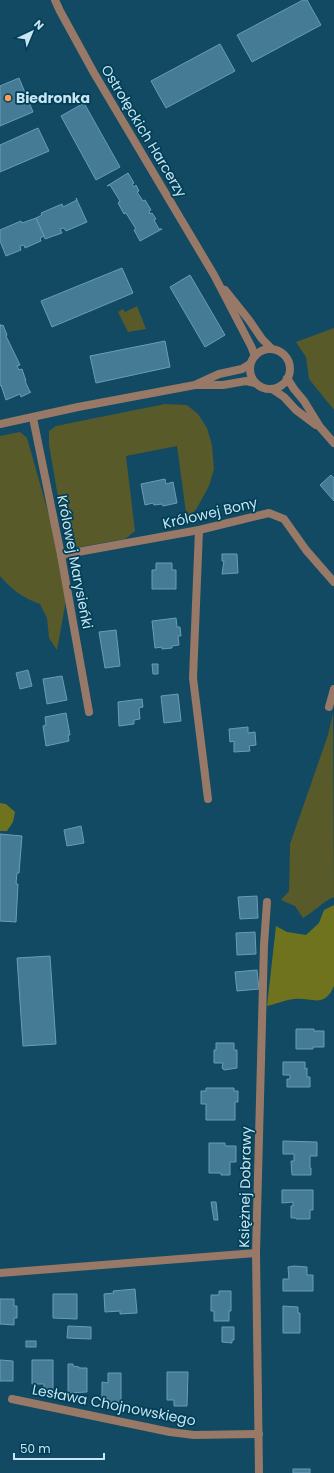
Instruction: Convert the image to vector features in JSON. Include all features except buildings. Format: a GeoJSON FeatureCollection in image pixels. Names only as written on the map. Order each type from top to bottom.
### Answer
{"type":"FeatureCollection","features":[{"type":"Feature","properties":{"kind":"street","name":"Ostrołęckich Harcerzy"},"geometry":{"type":"LineString","coordinates":[[55,0],[94,73],[214,275],[252,346],[255,356]]}},
{"type":"Feature","properties":{"kind":"street","name":"Ostrołęckich Harcerzy"},"geometry":{"type":"LineString","coordinates":[[214,275],[262,339],[272,349]]}},
{"type":"Feature","properties":{"kind":"street"},"geometry":{"type":"LineString","coordinates":[[0,424],[78,407],[195,385],[223,385],[246,381],[255,383],[263,388],[272,389],[281,386],[287,378],[290,368],[286,358],[282,354],[272,349],[263,350],[255,356],[250,364],[242,369],[219,374],[195,385]]}},
{"type":"Feature","properties":{"kind":"street"},"geometry":{"type":"LineString","coordinates":[[250,364],[250,375],[255,383]]}},
{"type":"Feature","properties":{"kind":"street"},"geometry":{"type":"LineString","coordinates":[[287,378],[320,427],[334,443]]}},
{"type":"Feature","properties":{"kind":"street"},"geometry":{"type":"LineString","coordinates":[[272,389],[284,397],[296,410],[320,427]]}},
{"type":"Feature","properties":{"kind":"street","name":"Królowej Marysieńki"},"geometry":{"type":"LineString","coordinates":[[33,418],[61,555],[89,712]]}},
{"type":"Feature","properties":{"kind":"street","name":"Królowej Bony"},"geometry":{"type":"LineString","coordinates":[[61,555],[199,530],[269,513],[284,519],[306,550],[334,582]]}},
{"type":"Feature","properties":{"kind":"street"},"geometry":{"type":"LineString","coordinates":[[199,530],[193,678],[208,800]]}},
{"type":"Feature","properties":{"kind":"street"},"geometry":{"type":"LineString","coordinates":[[329,707],[334,689]]}},
{"type":"Feature","properties":{"kind":"street","name":"Księżnej Dobrawy"},"geometry":{"type":"LineString","coordinates":[[259,1473],[256,1253],[264,945],[267,902]]}},
{"type":"Feature","properties":{"kind":"street"},"geometry":{"type":"LineString","coordinates":[[0,1272],[256,1253]]}},
{"type":"Feature","properties":{"kind":"street","name":"Lesława Chojnowskiego"},"geometry":{"type":"LineString","coordinates":[[12,1398],[170,1432],[194,1435],[259,1434]]}},
{"type":"Feature","properties":{"kind":"green space"},"geometry":{"type":"Polygon","coordinates":[[[137,306],[146,329],[128,332],[118,312],[123,309],[125,312],[137,306]]]}},
{"type":"Feature","properties":{"kind":"green space"},"geometry":{"type":"Polygon","coordinates":[[[334,328],[334,410],[309,379],[306,357],[296,342],[334,328]]]}},
{"type":"Feature","properties":{"kind":"green space"},"geometry":{"type":"Polygon","coordinates":[[[165,404],[187,405],[198,414],[207,428],[212,445],[214,469],[209,486],[197,508],[187,520],[177,446],[126,456],[135,531],[125,539],[80,547],[71,546],[65,537],[49,445],[49,431],[56,426],[165,404]]]}},
{"type":"Feature","properties":{"kind":"green space"},"geometry":{"type":"Polygon","coordinates":[[[20,432],[27,438],[58,547],[66,600],[57,650],[49,638],[47,618],[40,604],[18,593],[0,576],[0,436],[20,432]]]}},
{"type":"Feature","properties":{"kind":"green space"},"geometry":{"type":"Polygon","coordinates":[[[333,713],[334,897],[303,918],[295,906],[281,900],[289,891],[290,844],[328,735],[333,713]]]}},
{"type":"Feature","properties":{"kind":"shaded area"},"geometry":{"type":"Polygon","coordinates":[[[0,803],[6,804],[15,812],[13,822],[7,831],[0,831],[0,803]]]}},
{"type":"Feature","properties":{"kind":"shaded area"},"geometry":{"type":"Polygon","coordinates":[[[334,905],[334,986],[330,993],[322,1000],[294,999],[267,1006],[276,926],[287,932],[306,935],[319,923],[324,910],[334,905]]]}},
{"type":"Feature","properties":{"kind":"place","name":"Biedronka"},"geometry":{"type":"Point","coordinates":[8,98]}}]}
